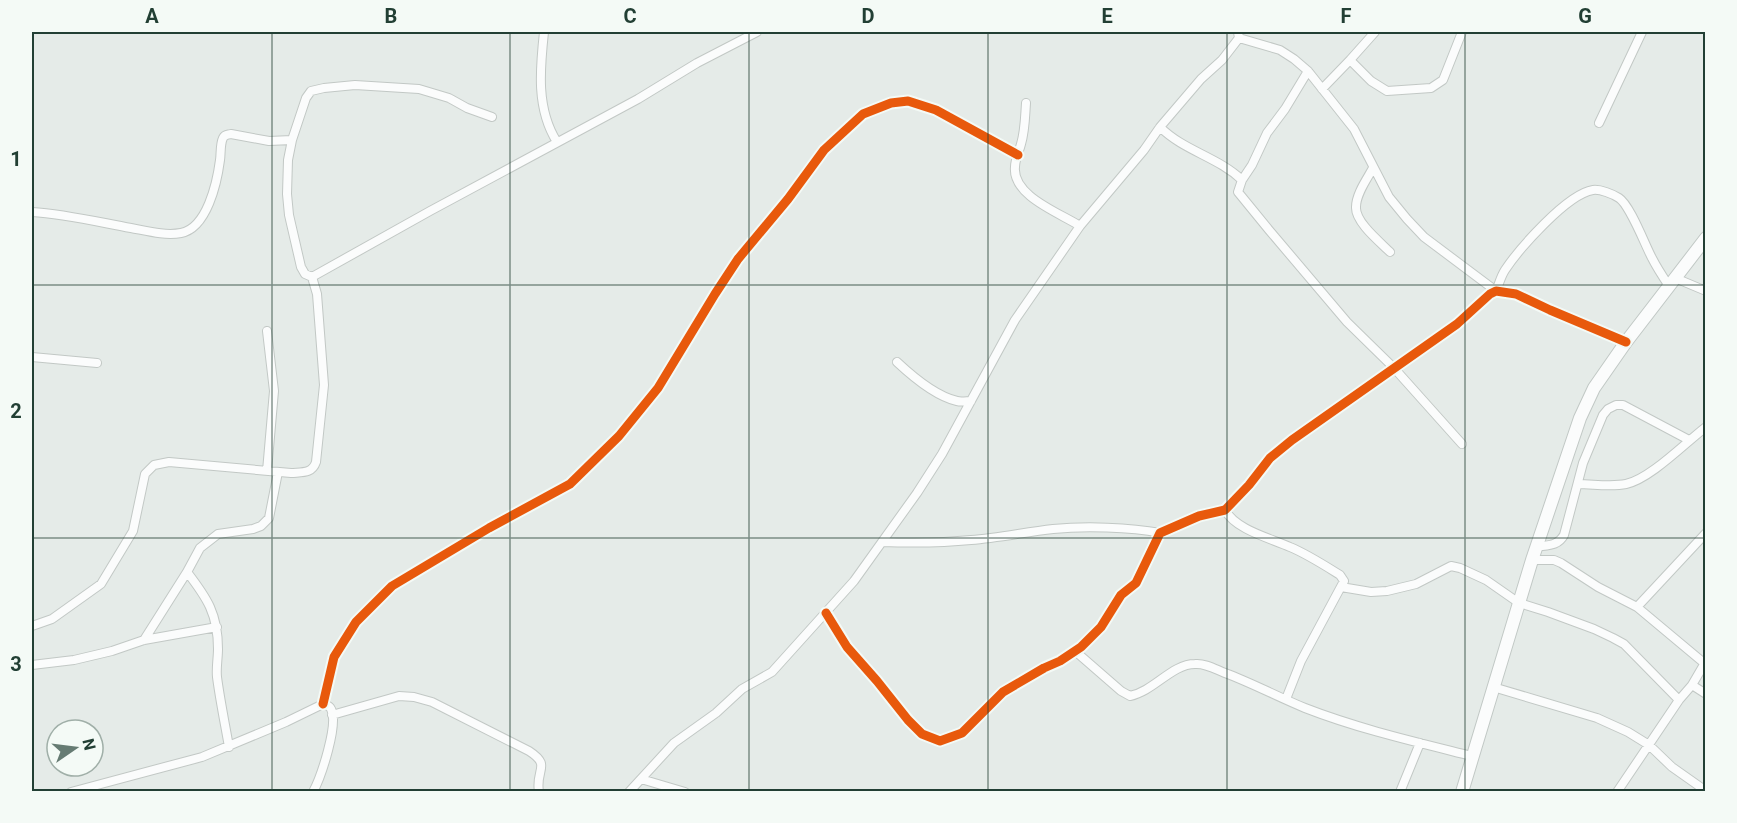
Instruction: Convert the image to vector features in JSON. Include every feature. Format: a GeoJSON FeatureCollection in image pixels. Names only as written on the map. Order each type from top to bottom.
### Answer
{"type":"FeatureCollection","features":[{"type":"Feature","properties":{"kind":"main road"},"geometry":{"type":"LineString","coordinates":[[1462,792],[1536,547],[1580,418],[1594,388],[1626,342],[1706,238]]}},
{"type":"Feature","properties":{"kind":"street"},"geometry":{"type":"LineString","coordinates":[[544,32],[541,62],[542,103],[550,132],[557,142]]}},
{"type":"Feature","properties":{"kind":"street"},"geometry":{"type":"LineString","coordinates":[[312,277],[757,32]]}},
{"type":"Feature","properties":{"kind":"street"},"geometry":{"type":"LineString","coordinates":[[1322,89],[1375,32]]}},
{"type":"Feature","properties":{"kind":"street"},"geometry":{"type":"LineString","coordinates":[[1350,60],[1371,81],[1387,91],[1431,88],[1443,80],[1462,32]]}},
{"type":"Feature","properties":{"kind":"street"},"geometry":{"type":"LineString","coordinates":[[1599,123],[1642,32]]}},
{"type":"Feature","properties":{"kind":"street"},"geometry":{"type":"LineString","coordinates":[[629,792],[674,743],[716,713],[742,689],[772,672],[854,581],[936,463],[1015,320],[1080,226],[1144,150],[1160,127],[1201,80],[1222,60],[1238,35],[1280,50],[1308,71],[1354,129],[1389,197],[1433,244],[1496,291],[1516,294],[1626,342]]}},
{"type":"Feature","properties":{"kind":"street"},"geometry":{"type":"LineString","coordinates":[[1308,71],[1267,133],[1238,192],[1347,322],[1394,368],[1462,444]]}},
{"type":"Feature","properties":{"kind":"street"},"geometry":{"type":"LineString","coordinates":[[312,277],[305,274],[301,267],[286,194],[292,140],[306,98],[311,91],[355,85],[419,89],[449,98],[467,108],[492,117]]}},
{"type":"Feature","properties":{"kind":"street"},"geometry":{"type":"LineString","coordinates":[[323,704],[334,657],[356,622],[392,586],[489,528],[570,484],[619,436],[658,388],[738,259],[788,199],[824,150],[863,114],[891,103],[908,100],[936,110],[1018,155]]}},
{"type":"Feature","properties":{"kind":"street"},"geometry":{"type":"LineString","coordinates":[[1026,103],[1024,132],[1015,171],[1020,185],[1035,200],[1080,226]]}},
{"type":"Feature","properties":{"kind":"street"},"geometry":{"type":"LineString","coordinates":[[1160,127],[1171,138],[1222,164],[1242,180]]}},
{"type":"Feature","properties":{"kind":"street"},"geometry":{"type":"LineString","coordinates":[[32,212],[169,234],[182,233],[198,224],[205,211],[213,192],[223,138],[226,135],[269,141],[292,140]]}},
{"type":"Feature","properties":{"kind":"street"},"geometry":{"type":"LineString","coordinates":[[1373,168],[1363,185],[1356,211],[1359,219],[1390,252]]}},
{"type":"Feature","properties":{"kind":"street"},"geometry":{"type":"LineString","coordinates":[[882,542],[968,541],[1054,529],[1128,529],[1160,533],[1191,518],[1225,510],[1270,458],[1292,440],[1458,324],[1496,291],[1503,272],[1518,252],[1563,207],[1579,195],[1593,190],[1621,199],[1653,260],[1672,282],[1706,291]]}},
{"type":"Feature","properties":{"kind":"street"},"geometry":{"type":"LineString","coordinates":[[32,626],[52,618],[100,584],[133,531],[145,474],[153,465],[169,462],[291,473],[310,472],[314,468],[324,385],[316,294],[312,277]]}},
{"type":"Feature","properties":{"kind":"street"},"geometry":{"type":"LineString","coordinates":[[267,331],[274,391],[267,471]]}},
{"type":"Feature","properties":{"kind":"street"},"geometry":{"type":"LineString","coordinates":[[32,357],[97,363]]}},
{"type":"Feature","properties":{"kind":"street"},"geometry":{"type":"LineString","coordinates":[[897,362],[918,381],[935,391],[957,401],[971,401]]}},
{"type":"Feature","properties":{"kind":"street"},"geometry":{"type":"LineString","coordinates":[[1536,547],[1555,544],[1564,534],[1589,447],[1608,409],[1616,405],[1623,405],[1689,440]]}},
{"type":"Feature","properties":{"kind":"street"},"geometry":{"type":"LineString","coordinates":[[1578,484],[1625,484],[1641,478],[1706,427]]}},
{"type":"Feature","properties":{"kind":"street"},"geometry":{"type":"LineString","coordinates":[[144,640],[200,548],[218,534],[252,529],[261,526],[269,518],[278,472]]}},
{"type":"Feature","properties":{"kind":"street"},"geometry":{"type":"LineString","coordinates":[[1225,510],[1229,517],[1239,524],[1292,548],[1340,575],[1344,581],[1301,661],[1286,699]]}},
{"type":"Feature","properties":{"kind":"street"},"geometry":{"type":"LineString","coordinates":[[826,613],[847,647],[878,681],[908,720],[922,734],[940,741],[962,734],[1003,692],[1060,661],[1075,651],[1101,627],[1121,595],[1136,583],[1160,533]]}},
{"type":"Feature","properties":{"kind":"street"},"geometry":{"type":"LineString","coordinates":[[1637,608],[1706,533]]}},
{"type":"Feature","properties":{"kind":"street"},"geometry":{"type":"LineString","coordinates":[[1532,560],[1554,560],[1637,608],[1705,662],[1692,685],[1679,700],[1617,792]]}},
{"type":"Feature","properties":{"kind":"street"},"geometry":{"type":"LineString","coordinates":[[1341,587],[1371,592],[1387,591],[1416,584],[1451,566],[1460,568],[1486,579],[1519,603],[1548,612],[1624,644],[1679,700]]}},
{"type":"Feature","properties":{"kind":"street"},"geometry":{"type":"LineString","coordinates":[[187,572],[206,597],[213,611],[218,649],[216,674],[229,747]]}},
{"type":"Feature","properties":{"kind":"street"},"geometry":{"type":"LineString","coordinates":[[32,665],[74,660],[144,640],[216,627]]}},
{"type":"Feature","properties":{"kind":"street"},"geometry":{"type":"LineString","coordinates":[[1075,651],[1121,691],[1130,696],[1145,692],[1181,667],[1192,663],[1203,664],[1305,708],[1373,730],[1472,756]]}},
{"type":"Feature","properties":{"kind":"street"},"geometry":{"type":"LineString","coordinates":[[1692,685],[1706,694]]}},
{"type":"Feature","properties":{"kind":"street"},"geometry":{"type":"LineString","coordinates":[[1494,687],[1597,718],[1628,732],[1649,745],[1671,767],[1706,791]]}},
{"type":"Feature","properties":{"kind":"street"},"geometry":{"type":"LineString","coordinates":[[333,714],[399,696],[432,702],[540,758],[542,764],[538,777],[539,792]]}},
{"type":"Feature","properties":{"kind":"street"},"geometry":{"type":"LineString","coordinates":[[71,792],[202,757],[286,723],[323,704],[329,706],[333,714],[333,730],[313,792]]}},
{"type":"Feature","properties":{"kind":"street"},"geometry":{"type":"LineString","coordinates":[[1401,792],[1420,743]]}},
{"type":"Feature","properties":{"kind":"street"},"geometry":{"type":"LineString","coordinates":[[641,779],[685,792]]}},
{"type":"Feature","properties":{"kind":"cycle path"},"geometry":{"type":"LineString","coordinates":[[323,704],[334,657],[356,622],[392,586],[489,528],[570,484],[619,436],[658,388],[738,259],[788,199],[824,150],[863,114],[891,103],[908,101],[936,110],[1018,155]]}},
{"type":"Feature","properties":{"kind":"cycle path"},"geometry":{"type":"LineString","coordinates":[[826,613],[847,647],[908,720],[922,734],[940,741],[962,733],[1003,692],[1081,647],[1101,627],[1121,595],[1136,583],[1160,533],[1199,516],[1225,510],[1270,458],[1292,440],[1457,324],[1490,294],[1496,291],[1516,294],[1626,342]]}}]}
